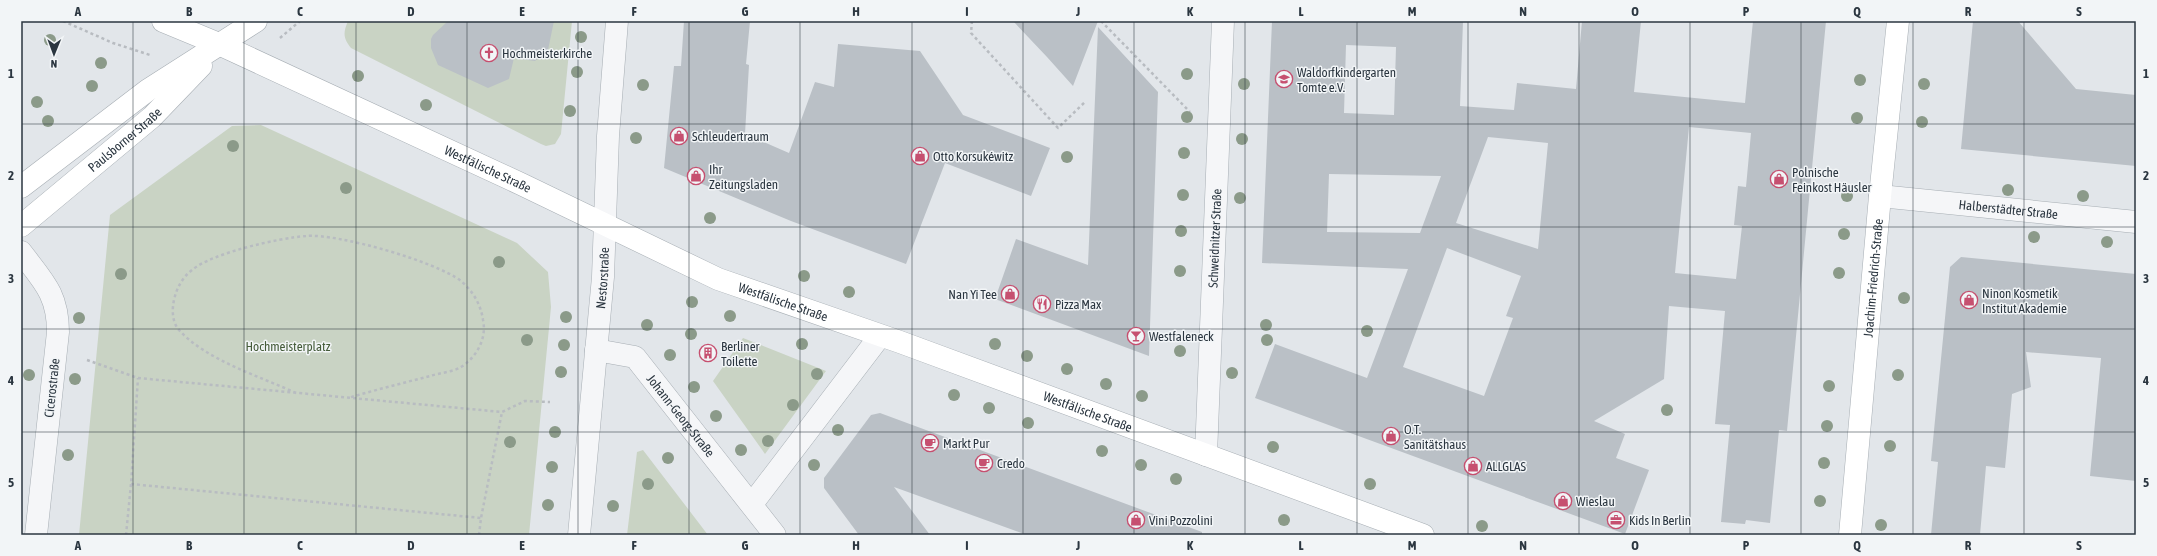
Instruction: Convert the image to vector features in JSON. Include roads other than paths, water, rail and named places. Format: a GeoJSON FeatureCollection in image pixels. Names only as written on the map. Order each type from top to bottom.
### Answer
{"type":"FeatureCollection","features":[{"type":"Feature","properties":{"kind":"street","name":"Westfälische Straße"},"geometry":{"type":"LineString","coordinates":[[163,21],[221,45],[521,184],[718,279],[880,336],[1423,535]]}},
{"type":"Feature","properties":{"kind":"street","name":"Paulsborner Straße"},"geometry":{"type":"LineString","coordinates":[[21,187],[148,90],[221,45],[256,21]]}},
{"type":"Feature","properties":{"kind":"street","name":"Nestorstraße"},"geometry":{"type":"LineString","coordinates":[[579,535],[603,277],[608,136],[617,21]]}},
{"type":"Feature","properties":{"kind":"street","name":"Schweidnitzer Straße"},"geometry":{"type":"LineString","coordinates":[[1206,455],[1222,21]]}},
{"type":"Feature","properties":{"kind":"street","name":"Joachim-Friedrich-Straße"},"geometry":{"type":"LineString","coordinates":[[1850,535],[1880,196],[1898,21]]}},
{"type":"Feature","properties":{"kind":"street","name":"Paulsborner Straße"},"geometry":{"type":"LineString","coordinates":[[21,226],[152,117],[221,45]]}},
{"type":"Feature","properties":{"kind":"street","name":"Halberstädter Straße"},"geometry":{"type":"LineString","coordinates":[[1880,196],[2136,222]]}},
{"type":"Feature","properties":{"kind":"street","name":"Cicerostraße"},"geometry":{"type":"LineString","coordinates":[[21,252],[50,291],[58,315],[58,332],[36,535]]}},
{"type":"Feature","properties":{"kind":"street"},"geometry":{"type":"LineString","coordinates":[[752,504],[880,336]]}},
{"type":"Feature","properties":{"kind":"street","name":"Johann-Georg-Straße"},"geometry":{"type":"LineString","coordinates":[[596,350],[636,357],[775,535]]}},
{"type":"Feature","properties":{"kind":"place","name":"Hochmeisterkirche"},"geometry":{"type":"Point","coordinates":[489,53]}},
{"type":"Feature","properties":{"kind":"place","name":"Waldorfkindergarten Tomte e.V."},"geometry":{"type":"Point","coordinates":[1284,79]}},
{"type":"Feature","properties":{"kind":"place","name":"Schleudertraum"},"geometry":{"type":"Point","coordinates":[679,136]}},
{"type":"Feature","properties":{"kind":"place","name":"Otto Korsukéwitz"},"geometry":{"type":"Point","coordinates":[920,156]}},
{"type":"Feature","properties":{"kind":"place","name":"Ihr Zeitungsladen"},"geometry":{"type":"Point","coordinates":[696,176]}},
{"type":"Feature","properties":{"kind":"place","name":"Polnische Feinkost Häusler"},"geometry":{"type":"Point","coordinates":[1779,179]}},
{"type":"Feature","properties":{"kind":"place","name":"Nan Yi Tee"},"geometry":{"type":"Point","coordinates":[1010,294]}},
{"type":"Feature","properties":{"kind":"place","name":"Ninon Kosmetik Institut Akademie"},"geometry":{"type":"Point","coordinates":[1969,300]}},
{"type":"Feature","properties":{"kind":"place","name":"Pizza Max"},"geometry":{"type":"Point","coordinates":[1042,304]}},
{"type":"Feature","properties":{"kind":"place","name":"Westfaleneck"},"geometry":{"type":"Point","coordinates":[1136,336]}},
{"type":"Feature","properties":{"kind":"place","name":"Berliner Toilette"},"geometry":{"type":"Point","coordinates":[708,353]}},
{"type":"Feature","properties":{"kind":"place","name":"O.T. Sanitätshaus"},"geometry":{"type":"Point","coordinates":[1391,436]}},
{"type":"Feature","properties":{"kind":"place","name":"Markt Pur"},"geometry":{"type":"Point","coordinates":[930,443]}},
{"type":"Feature","properties":{"kind":"place","name":"Credo"},"geometry":{"type":"Point","coordinates":[984,463]}},
{"type":"Feature","properties":{"kind":"place","name":"ALLGLAS"},"geometry":{"type":"Point","coordinates":[1473,466]}},
{"type":"Feature","properties":{"kind":"place","name":"Wieslau"},"geometry":{"type":"Point","coordinates":[1563,501]}},
{"type":"Feature","properties":{"kind":"place","name":"Vini Pozzolini"},"geometry":{"type":"Point","coordinates":[1136,520]}},
{"type":"Feature","properties":{"kind":"place","name":"Kids In Berlin"},"geometry":{"type":"Point","coordinates":[1616,520]}},
{"type":"Feature","properties":{"kind":"park label","name":"Hochmeisterplatz"},"geometry":{"type":"Point","coordinates":[288,346]}}]}
